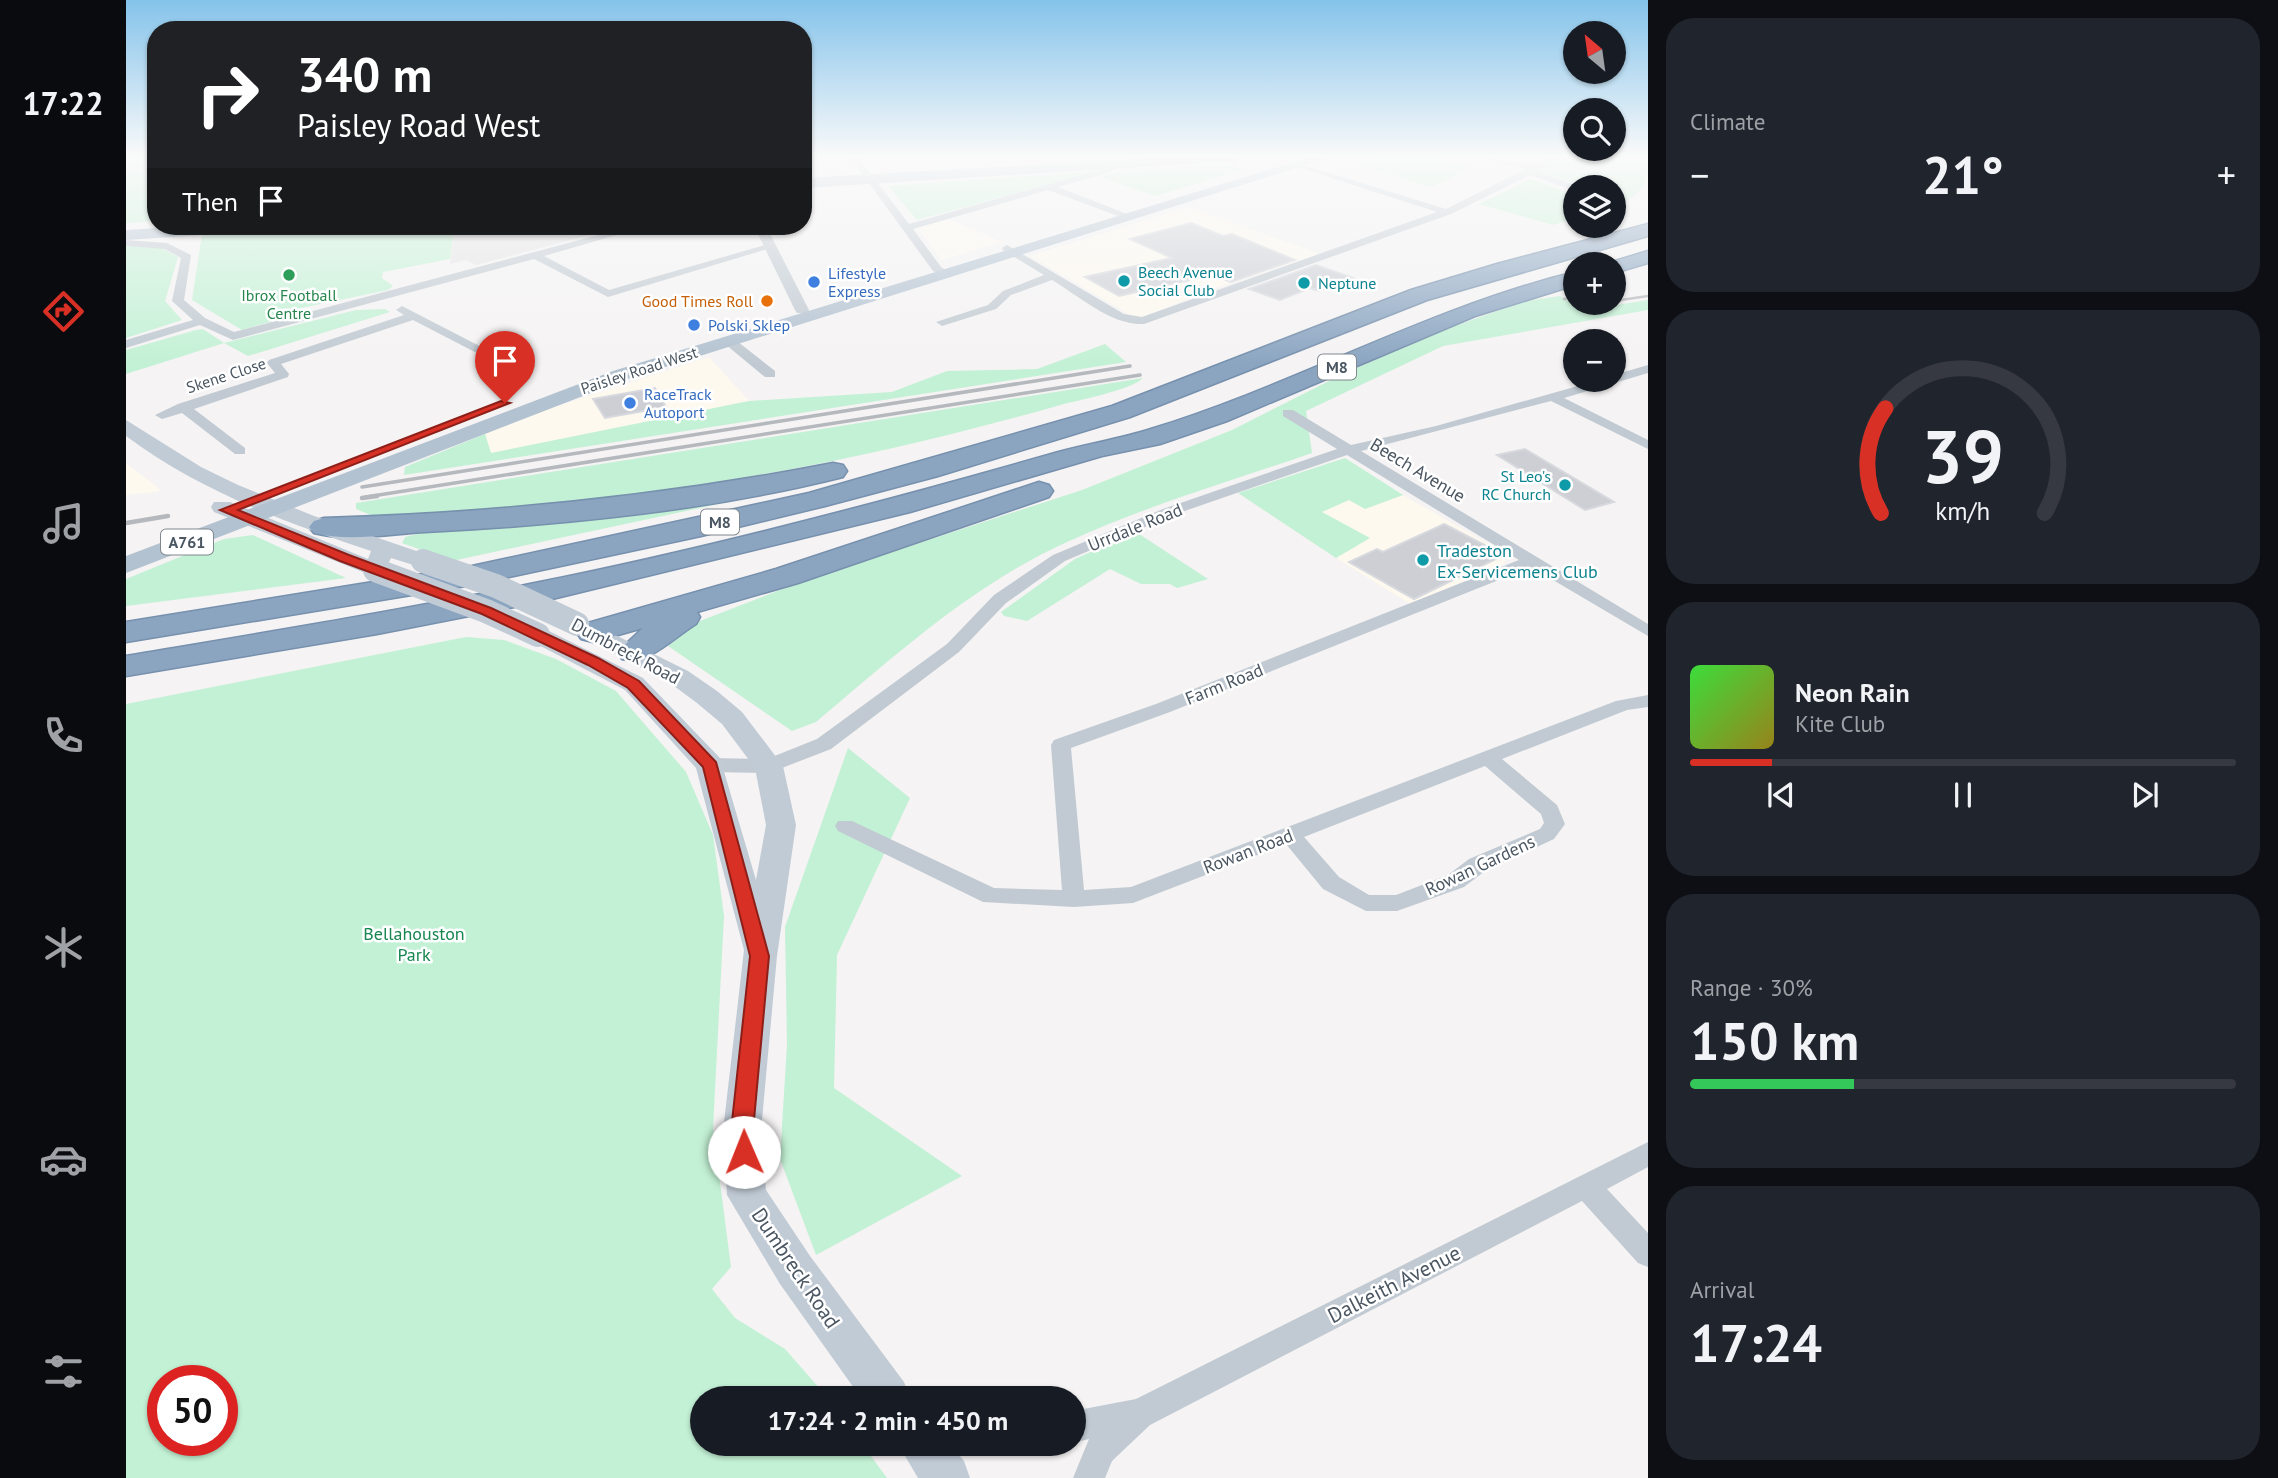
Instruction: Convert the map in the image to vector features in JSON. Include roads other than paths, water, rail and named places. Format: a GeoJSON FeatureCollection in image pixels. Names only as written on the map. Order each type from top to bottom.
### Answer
{"type":"FeatureCollection","features":[{"type":"Feature","properties":{"kind":"highway","name":"M8"},"geometry":{"type":"LineString","coordinates":[[1614,239],[1642,226]]}},
{"type":"Feature","properties":{"kind":"highway","name":"M8"},"geometry":{"type":"LineString","coordinates":[[126,632],[287,608],[494,570],[779,509],[1038,438],[1168,396],[1417,296],[1648,230]]}},
{"type":"Feature","properties":{"kind":"highway"},"geometry":{"type":"LineString","coordinates":[[1626,252],[1648,246]]}},
{"type":"Feature","properties":{"kind":"highway"},"geometry":{"type":"LineString","coordinates":[[1626,263],[1648,257]]}},
{"type":"Feature","properties":{"kind":"highway","name":"M8"},"geometry":{"type":"LineString","coordinates":[[1097,449],[1269,382],[1411,319],[1563,271]]}},
{"type":"Feature","properties":{"kind":"highway","name":"M8"},"geometry":{"type":"LineString","coordinates":[[126,666],[377,624],[662,565],[900,506],[1097,449],[1173,431],[1310,378],[1467,311],[1563,282]]}},
{"type":"Feature","properties":{"kind":"highway","name":"M8"},"geometry":{"type":"LineString","coordinates":[[324,527],[408,526],[632,503],[800,478],[1021,427],[1155,389],[1297,344]]}},
{"type":"Feature","properties":{"kind":"highway"},"geometry":{"type":"LineString","coordinates":[[585,628],[745,588],[1105,471],[1275,401],[1310,378]]}},
{"type":"Feature","properties":{"kind":"highway"},"geometry":{"type":"LineString","coordinates":[[380,559],[395,532],[408,526]]}},
{"type":"Feature","properties":{"kind":"highway"},"geometry":{"type":"LineString","coordinates":[[634,652],[680,619],[745,588]]}},
{"type":"Feature","properties":{"kind":"main road","name":"Paisley Road West"},"geometry":{"type":"LineString","coordinates":[[1012,251],[1086,226]]}},
{"type":"Feature","properties":{"kind":"main road","name":"Paisley Road West"},"geometry":{"type":"LineString","coordinates":[[126,548],[345,480],[595,383],[1090,226]]}},
{"type":"Feature","properties":{"kind":"main road"},"geometry":{"type":"LineString","coordinates":[[126,228],[147,227]]}},
{"type":"Feature","properties":{"kind":"main road"},"geometry":{"type":"LineString","coordinates":[[126,235],[147,234]]}},
{"type":"Feature","properties":{"kind":"main road","name":"Paisley Road West"},"geometry":{"type":"LineString","coordinates":[[126,565],[250,509],[556,385],[802,310],[942,272]]}},
{"type":"Feature","properties":{"kind":"main road"},"geometry":{"type":"LineString","coordinates":[[126,426],[154,448],[250,509]]}},
{"type":"Feature","properties":{"kind":"main road"},"geometry":{"type":"LineString","coordinates":[[126,452],[206,500],[250,509]]}},
{"type":"Feature","properties":{"kind":"main road"},"geometry":{"type":"LineString","coordinates":[[324,527],[330,499],[345,480]]}},
{"type":"Feature","properties":{"kind":"main road","name":"Dumbreck Road"},"geometry":{"type":"LineString","coordinates":[[250,509],[324,527],[380,559],[634,684],[710,765],[760,956]]}},
{"type":"Feature","properties":{"kind":"main road","name":"Dumbreck Road"},"geometry":{"type":"LineString","coordinates":[[250,509],[380,559],[422,561],[496,586],[634,652],[706,697],[732,718],[769,766],[781,825],[760,956],[742,1131],[747,1195],[795,1270],[879,1386]]}},
{"type":"Feature","properties":{"kind":"main road"},"geometry":{"type":"LineString","coordinates":[[546,639],[585,628]]}},
{"type":"Feature","properties":{"kind":"main road"},"geometry":{"type":"LineString","coordinates":[[930,1456],[947,1478]]}},
{"type":"Feature","properties":{"kind":"street"},"geometry":{"type":"LineString","coordinates":[[913,226],[906,228],[942,272]]}},
{"type":"Feature","properties":{"kind":"street"},"geometry":{"type":"LineString","coordinates":[[1012,251],[1131,321],[1148,319],[1408,226]]}},
{"type":"Feature","properties":{"kind":"street"},"geometry":{"type":"LineString","coordinates":[[126,243],[178,249],[187,257],[178,301],[201,321],[237,336],[607,235]]}},
{"type":"Feature","properties":{"kind":"street"},"geometry":{"type":"LineString","coordinates":[[764,235],[802,310]]}},
{"type":"Feature","properties":{"kind":"street"},"geometry":{"type":"LineString","coordinates":[[535,255],[591,287],[615,293],[769,247]]}},
{"type":"Feature","properties":{"kind":"street"},"geometry":{"type":"LineString","coordinates":[[942,322],[992,307],[1007,293],[1055,275]]}},
{"type":"Feature","properties":{"kind":"street"},"geometry":{"type":"LineString","coordinates":[[380,299],[526,373]]}},
{"type":"Feature","properties":{"kind":"street","name":"Skene Close"},"geometry":{"type":"LineString","coordinates":[[162,415],[283,374],[273,363],[278,360],[414,316]]}},
{"type":"Feature","properties":{"kind":"street"},"geometry":{"type":"LineString","coordinates":[[126,344],[201,321]]}},
{"type":"Feature","properties":{"kind":"street"},"geometry":{"type":"LineString","coordinates":[[729,341],[770,374]]}},
{"type":"Feature","properties":{"kind":"street"},"geometry":{"type":"LineString","coordinates":[[489,372],[509,365]]}},
{"type":"Feature","properties":{"kind":"street","name":"Urrdale Road"},"geometry":{"type":"LineString","coordinates":[[1626,376],[1648,369]]}},
{"type":"Feature","properties":{"kind":"street","name":"Urrdale Road"},"geometry":{"type":"LineString","coordinates":[[710,765],[769,766],[824,744],[953,648],[1000,598],[1059,558],[1168,512],[1348,450],[1574,392]]}},
{"type":"Feature","properties":{"kind":"street"},"geometry":{"type":"LineString","coordinates":[[1554,398],[1648,445]]}},
{"type":"Feature","properties":{"kind":"street","name":"Skene Close"},"geometry":{"type":"LineString","coordinates":[[183,407],[240,451]]}},
{"type":"Feature","properties":{"kind":"street","name":"Beech Avenue"},"geometry":{"type":"LineString","coordinates":[[1288,413],[1648,631]]}},
{"type":"Feature","properties":{"kind":"street","name":"Farm Road"},"geometry":{"type":"LineString","coordinates":[[1074,900],[1061,745],[1163,708],[1531,561]]}},
{"type":"Feature","properties":{"kind":"street","name":"Rowan Road"},"geometry":{"type":"LineString","coordinates":[[845,826],[991,896],[1074,900],[1133,895],[1623,705],[1648,701]]}},
{"type":"Feature","properties":{"kind":"street","name":"Rowan Gardens"},"geometry":{"type":"LineString","coordinates":[[1290,835],[1331,883],[1366,903],[1397,903],[1456,881],[1477,865],[1547,834],[1555,824],[1550,810],[1487,757]]}},
{"type":"Feature","properties":{"kind":"street","name":"Dalkeith Avenue"},"geometry":{"type":"LineString","coordinates":[[1086,1424],[1139,1414],[1648,1154]]}},
{"type":"Feature","properties":{"kind":"street"},"geometry":{"type":"LineString","coordinates":[[1586,1186],[1648,1253]]}},
{"type":"Feature","properties":{"kind":"street","name":"Dalkeith Avenue"},"geometry":{"type":"LineString","coordinates":[[1089,1478],[1101,1450],[1139,1414]]}},
{"type":"Feature","properties":{"kind":"railway"},"geometry":{"type":"LineString","coordinates":[[1626,299],[1648,296]]}},
{"type":"Feature","properties":{"kind":"railway"},"geometry":{"type":"LineString","coordinates":[[362,487],[1130,366]]}},
{"type":"Feature","properties":{"kind":"railway"},"geometry":{"type":"LineString","coordinates":[[366,497],[1140,375]]}},
{"type":"Feature","properties":{"kind":"railway"},"geometry":{"type":"LineString","coordinates":[[362,498],[377,496]]}},
{"type":"Feature","properties":{"kind":"railway"},"geometry":{"type":"LineString","coordinates":[[126,523],[168,516]]}},
{"type":"Feature","properties":{"kind":"place","name":"Ibrox Football Centre"},"geometry":{"type":"Point","coordinates":[289,275]}},
{"type":"Feature","properties":{"kind":"place","name":"Beech Avenue Social Club"},"geometry":{"type":"Point","coordinates":[1124,281]}},
{"type":"Feature","properties":{"kind":"place","name":"Lifestyle Express"},"geometry":{"type":"Point","coordinates":[814,282]}},
{"type":"Feature","properties":{"kind":"place","name":"Neptune"},"geometry":{"type":"Point","coordinates":[1304,283]}},
{"type":"Feature","properties":{"kind":"place","name":"Good Times Roll"},"geometry":{"type":"Point","coordinates":[767,301]}},
{"type":"Feature","properties":{"kind":"place","name":"Polski Sklep"},"geometry":{"type":"Point","coordinates":[694,325]}},
{"type":"Feature","properties":{"kind":"place","name":"RaceTrack Autoport"},"geometry":{"type":"Point","coordinates":[630,403]}},
{"type":"Feature","properties":{"kind":"place","name":"St Leo's RC Church"},"geometry":{"type":"Point","coordinates":[1565,485]}},
{"type":"Feature","properties":{"kind":"place","name":"Tradeston Ex-Servicemens Club"},"geometry":{"type":"Point","coordinates":[1423,560]}},
{"type":"Feature","properties":{"kind":"park label","name":"Bellahouston Park"},"geometry":{"type":"Point","coordinates":[414,943]}}]}
